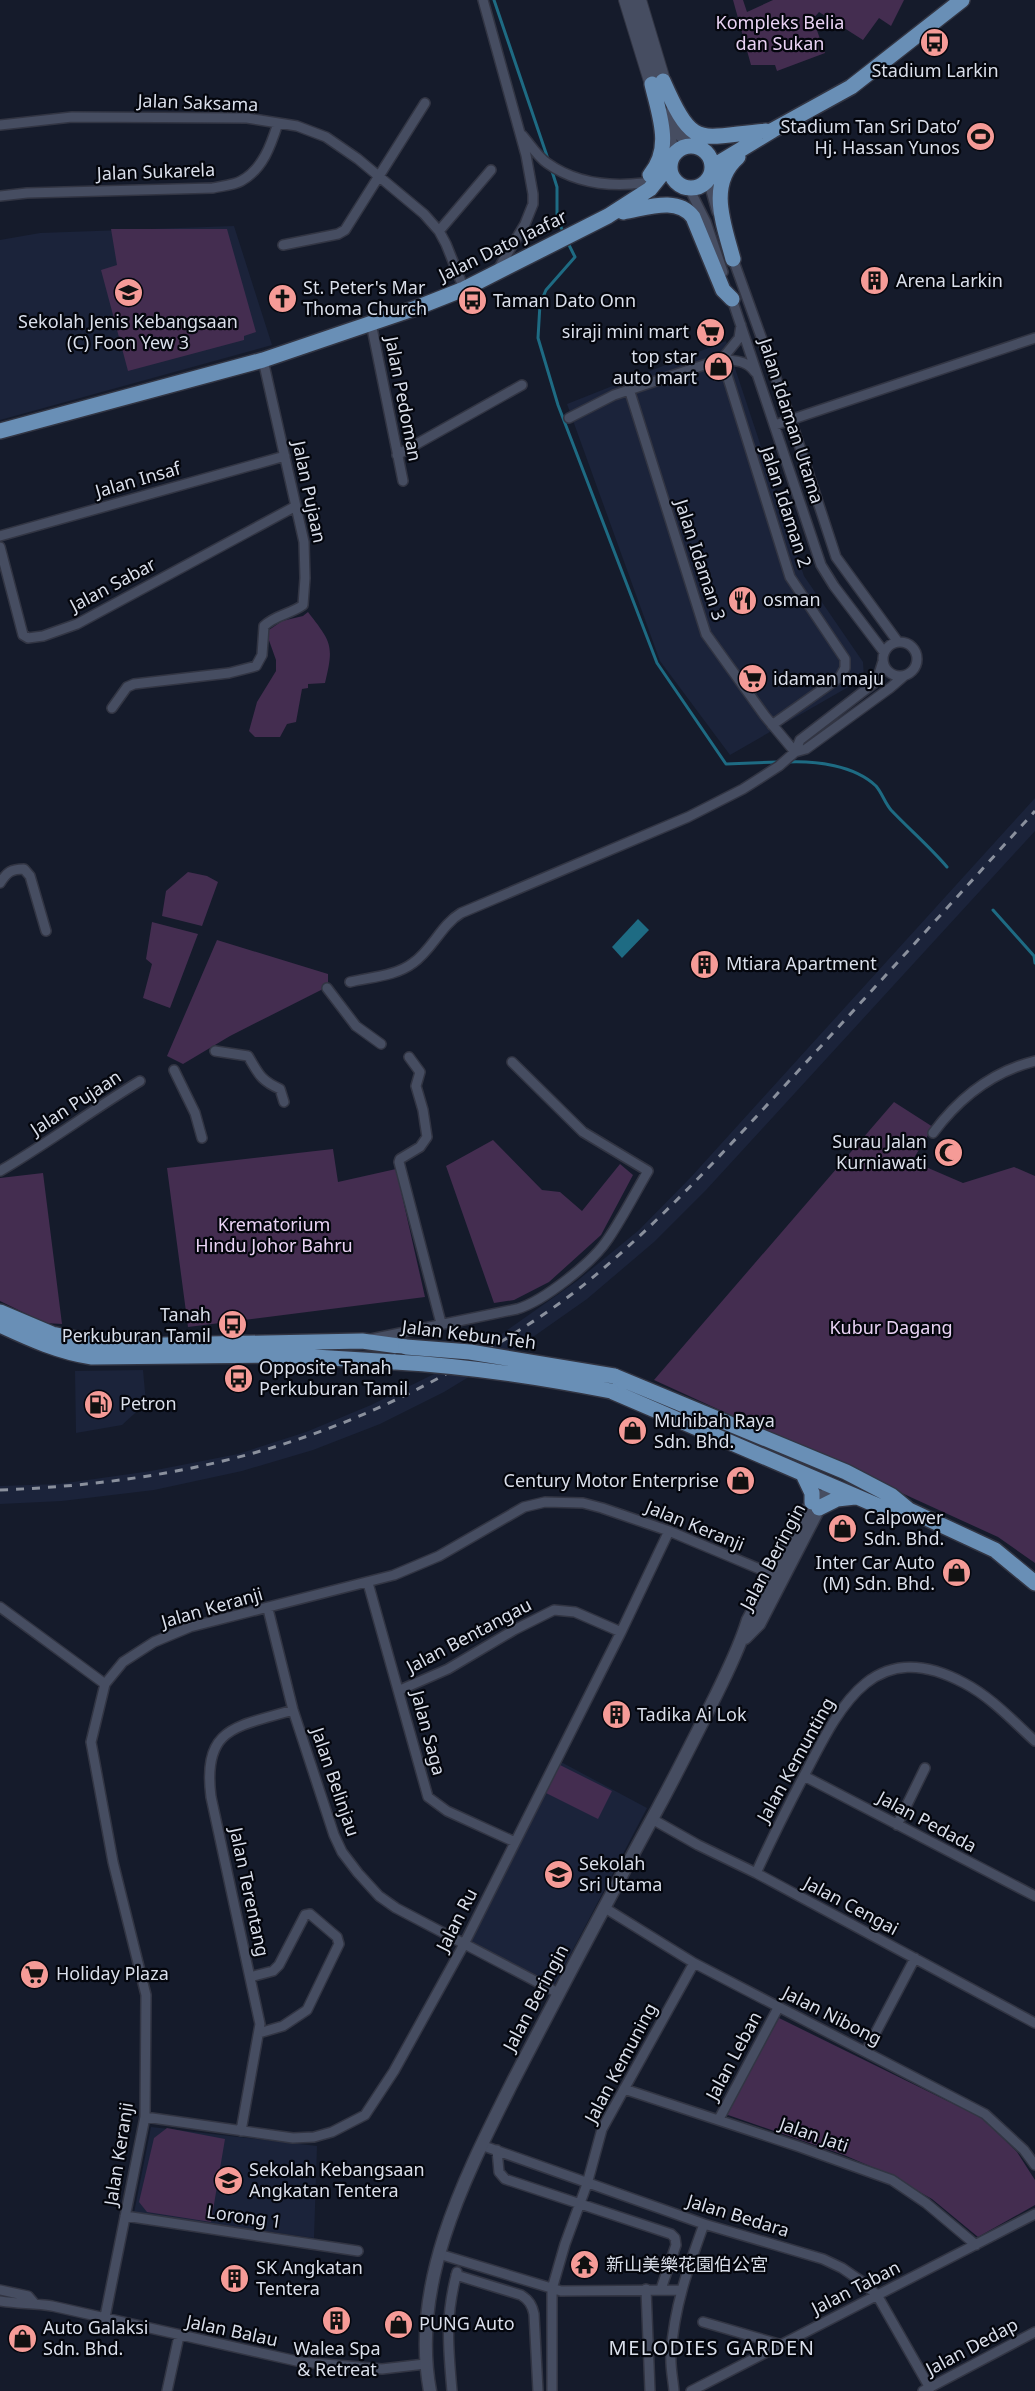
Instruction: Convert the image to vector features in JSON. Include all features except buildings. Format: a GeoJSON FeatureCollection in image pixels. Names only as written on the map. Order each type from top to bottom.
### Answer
{"type":"FeatureCollection","features":[{"type":"Feature","properties":{"kind":"main road"},"geometry":{"type":"LineString","coordinates":[[626,0],[657,82],[682,135],[711,159],[710,173]]}},
{"type":"Feature","properties":{"kind":"main road"},"geometry":{"type":"LineString","coordinates":[[639,0],[670,136],[671,174],[677,183],[688,188],[703,185],[710,173],[767,133],[851,87],[962,0]]}},
{"type":"Feature","properties":{"kind":"main road"},"geometry":{"type":"LineString","coordinates":[[657,82],[686,127],[696,134],[710,138],[767,133]]}},
{"type":"Feature","properties":{"kind":"main road"},"geometry":{"type":"LineString","coordinates":[[616,213],[658,167],[663,154],[664,139],[657,82]]}},
{"type":"Feature","properties":{"kind":"main road"},"geometry":{"type":"LineString","coordinates":[[672,158],[684,147],[700,149],[767,133]]}},
{"type":"Feature","properties":{"kind":"main road"},"geometry":{"type":"LineString","coordinates":[[733,259],[720,207],[724,174],[729,165],[767,133]]}},
{"type":"Feature","properties":{"kind":"main road","name":"Jalan Dato Jaafar"},"geometry":{"type":"LineString","coordinates":[[616,213],[650,189],[672,158]]}},
{"type":"Feature","properties":{"kind":"main road","name":"Jalan Dato Jaafar"},"geometry":{"type":"LineString","coordinates":[[0,431],[263,360],[371,323],[464,289],[616,213],[688,188]]}},
{"type":"Feature","properties":{"kind":"main road"},"geometry":{"type":"LineString","coordinates":[[616,213],[671,204],[686,207],[693,217],[723,290],[732,299]]}},
{"type":"Feature","properties":{"kind":"main road","name":"Jalan Kebun Teh"},"geometry":{"type":"LineString","coordinates":[[0,1312],[52,1334],[96,1343],[162,1345],[362,1341],[470,1352],[659,1393],[857,1478],[891,1496],[909,1510],[995,1550],[1035,1583]]}},
{"type":"Feature","properties":{"kind":"main road","name":"Jalan Kebun Teh"},"geometry":{"type":"LineString","coordinates":[[0,1324],[31,1339],[69,1353],[93,1357],[282,1355],[436,1364],[568,1382],[613,1383],[803,1474],[827,1482],[883,1508],[909,1510]]}},
{"type":"Feature","properties":{"kind":"main road"},"geometry":{"type":"LineString","coordinates":[[793,1451],[827,1482],[839,1476],[857,1478]]}},
{"type":"Feature","properties":{"kind":"main road"},"geometry":{"type":"LineString","coordinates":[[803,1474],[812,1492],[815,1505],[858,1496]]}},
{"type":"Feature","properties":{"kind":"street"},"geometry":{"type":"LineString","coordinates":[[483,0],[530,174],[533,204],[520,233],[496,273]]}},
{"type":"Feature","properties":{"kind":"street"},"geometry":{"type":"LineString","coordinates":[[283,245],[339,234],[345,230],[425,103]]}},
{"type":"Feature","properties":{"kind":"street","name":"Jalan Saksama"},"geometry":{"type":"LineString","coordinates":[[0,125],[72,117],[247,118],[297,126],[326,137],[380,177],[424,214],[439,231],[453,258],[464,289]]}},
{"type":"Feature","properties":{"kind":"street","name":"Jalan Sukarela"},"geometry":{"type":"LineString","coordinates":[[0,196],[27,193],[213,188],[241,182],[268,153],[278,123]]}},
{"type":"Feature","properties":{"kind":"street"},"geometry":{"type":"LineString","coordinates":[[519,132],[547,163],[562,172],[582,180],[614,185],[643,183]]}},
{"type":"Feature","properties":{"kind":"street"},"geometry":{"type":"LineString","coordinates":[[439,231],[491,170]]}},
{"type":"Feature","properties":{"kind":"street","name":"Jalan Idaman Utama"},"geometry":{"type":"LineString","coordinates":[[710,173],[712,199],[837,557],[898,642],[909,645],[916,653],[917,659],[913,670],[890,688],[807,749],[795,752]]}},
{"type":"Feature","properties":{"kind":"street","name":"Jalan Idaman Utama"},"geometry":{"type":"LineString","coordinates":[[688,188],[706,222],[821,565],[883,656],[888,671],[904,676]]}},
{"type":"Feature","properties":{"kind":"street","name":"Jalan Pedoman"},"geometry":{"type":"LineString","coordinates":[[371,323],[403,481]]}},
{"type":"Feature","properties":{"kind":"street"},"geometry":{"type":"LineString","coordinates":[[722,359],[738,338],[741,324]]}},
{"type":"Feature","properties":{"kind":"street"},"geometry":{"type":"LineString","coordinates":[[775,425],[1035,338]]}},
{"type":"Feature","properties":{"kind":"street"},"geometry":{"type":"LineString","coordinates":[[569,418],[629,390],[722,359],[740,361],[750,365],[759,378]]}},
{"type":"Feature","properties":{"kind":"street","name":"Jalan Idaman 2"},"geometry":{"type":"LineString","coordinates":[[722,359],[790,577],[845,660],[845,668],[840,677],[772,725]]}},
{"type":"Feature","properties":{"kind":"street","name":"Jalan Pujaan"},"geometry":{"type":"LineString","coordinates":[[112,708],[128,687],[134,684],[229,672],[256,666],[262,654],[264,626],[270,620],[303,605],[305,553],[263,360]]}},
{"type":"Feature","properties":{"kind":"street"},"geometry":{"type":"LineString","coordinates":[[398,455],[522,385]]}},
{"type":"Feature","properties":{"kind":"street","name":"Jalan Idaman 3"},"geometry":{"type":"LineString","coordinates":[[629,390],[706,634],[772,725],[795,752]]}},
{"type":"Feature","properties":{"kind":"street","name":"Jalan Insaf"},"geometry":{"type":"LineString","coordinates":[[0,536],[285,456]]}},
{"type":"Feature","properties":{"kind":"street","name":"Jalan Sabar"},"geometry":{"type":"LineString","coordinates":[[0,547],[23,635],[28,638],[43,636],[77,624],[296,506]]}},
{"type":"Feature","properties":{"kind":"street","name":"Jalan Idaman Utama"},"geometry":{"type":"LineString","coordinates":[[350,982],[402,970],[414,963],[452,918],[688,817],[743,789],[782,764],[795,752],[800,740],[873,684],[879,674],[883,656],[888,647],[898,642]]}},
{"type":"Feature","properties":{"kind":"street"},"geometry":{"type":"LineString","coordinates":[[0,883],[6,873],[14,869],[24,869],[30,876],[46,931]]}},
{"type":"Feature","properties":{"kind":"street"},"geometry":{"type":"LineString","coordinates":[[327,988],[356,1026],[381,1044]]}},
{"type":"Feature","properties":{"kind":"street"},"geometry":{"type":"LineString","coordinates":[[215,1051],[248,1056],[259,1076],[280,1089],[284,1102]]}},
{"type":"Feature","properties":{"kind":"street"},"geometry":{"type":"LineString","coordinates":[[409,1057],[416,1065],[420,1075],[416,1086],[428,1137],[423,1144],[399,1162],[441,1323]]}},
{"type":"Feature","properties":{"kind":"street"},"geometry":{"type":"LineString","coordinates":[[933,1133],[950,1110],[971,1091],[1008,1071],[1035,1061]]}},
{"type":"Feature","properties":{"kind":"street"},"geometry":{"type":"LineString","coordinates":[[362,1341],[517,1309],[538,1300],[552,1291],[607,1241],[648,1171],[583,1132],[512,1062]]}},
{"type":"Feature","properties":{"kind":"street"},"geometry":{"type":"LineString","coordinates":[[174,1070],[195,1113],[202,1138]]}},
{"type":"Feature","properties":{"kind":"street","name":"Jalan Pujaan"},"geometry":{"type":"LineString","coordinates":[[0,1171],[140,1082]]}},
{"type":"Feature","properties":{"kind":"street","name":"Jalan Beringin"},"geometry":{"type":"LineString","coordinates":[[742,1641],[759,1624],[827,1482]]}},
{"type":"Feature","properties":{"kind":"street","name":"Jalan Keranji"},"geometry":{"type":"LineString","coordinates":[[105,2317],[145,2117],[146,1995],[113,1862],[91,1742],[105,1684],[123,1662],[154,1642],[190,1627],[268,1609],[394,1575],[439,1556],[524,1507],[545,1502],[583,1503],[669,1531],[774,1575]]}},
{"type":"Feature","properties":{"kind":"street","name":"Jalan Beringin"},"geometry":{"type":"LineString","coordinates":[[430,2391],[425,2364],[429,2294],[439,2254],[457,2202],[481,2145],[558,1993],[688,1751],[742,1641],[748,1620],[815,1505]]}},
{"type":"Feature","properties":{"kind":"street","name":"Jalan Ru"},"geometry":{"type":"LineString","coordinates":[[145,2117],[293,2138],[314,2137],[332,2132],[365,2115],[394,2071],[464,1943],[621,1632],[669,1531]]}},
{"type":"Feature","properties":{"kind":"street","name":"Jalan Saga"},"geometry":{"type":"LineString","coordinates":[[368,1583],[400,1690],[428,1797],[447,1811],[515,1842]]}},
{"type":"Feature","properties":{"kind":"street"},"geometry":{"type":"LineString","coordinates":[[0,1606],[105,1684]]}},
{"type":"Feature","properties":{"kind":"street","name":"Jalan Belinjau"},"geometry":{"type":"LineString","coordinates":[[268,1609],[293,1710],[326,1814],[342,1852],[379,1896],[396,1908],[558,1993]]}},
{"type":"Feature","properties":{"kind":"street","name":"Jalan Bentangau"},"geometry":{"type":"LineString","coordinates":[[400,1690],[448,1670],[514,1630],[554,1610],[575,1612],[621,1632]]}},
{"type":"Feature","properties":{"kind":"street","name":"Jalan Kemunting"},"geometry":{"type":"LineString","coordinates":[[756,1873],[831,1723],[850,1696],[875,1677],[893,1668],[931,1670],[964,1683],[991,1701],[1035,1741]]}},
{"type":"Feature","properties":{"kind":"street","name":"Jalan Terentang"},"geometry":{"type":"LineString","coordinates":[[241,2131],[260,2024],[208,1774],[210,1759],[216,1744],[227,1734],[243,1725],[293,1710]]}},
{"type":"Feature","properties":{"kind":"street"},"geometry":{"type":"LineString","coordinates":[[897,1825],[925,1768]]}},
{"type":"Feature","properties":{"kind":"street","name":"Jalan Pedada"},"geometry":{"type":"LineString","coordinates":[[804,1776],[1035,1896]]}},
{"type":"Feature","properties":{"kind":"street","name":"Jalan Cengai"},"geometry":{"type":"LineString","coordinates":[[652,1819],[1035,2023]]}},
{"type":"Feature","properties":{"kind":"street","name":"Jalan Nibong"},"geometry":{"type":"LineString","coordinates":[[605,1908],[694,1963],[985,2114],[1024,2150],[1035,2165]]}},
{"type":"Feature","properties":{"kind":"street"},"geometry":{"type":"LineString","coordinates":[[250,1977],[273,1971],[279,1965],[305,1916],[310,1914],[338,1937],[339,1944],[307,2010],[283,2026],[259,2032]]}},
{"type":"Feature","properties":{"kind":"street"},"geometry":{"type":"LineString","coordinates":[[866,2051],[915,1958]]}},
{"type":"Feature","properties":{"kind":"street","name":"Jalan Kemuning"},"geometry":{"type":"LineString","coordinates":[[552,2391],[552,2289],[565,2244],[587,2184],[602,2129],[694,1963]]}},
{"type":"Feature","properties":{"kind":"street","name":"Jalan Leban"},"geometry":{"type":"LineString","coordinates":[[719,2120],[778,2008]]}},
{"type":"Feature","properties":{"kind":"street","name":"Jalan Jati"},"geometry":{"type":"LineString","coordinates":[[624,2089],[892,2180],[926,2203],[976,2245]]}},
{"type":"Feature","properties":{"kind":"street","name":"Jalan Bedara"},"geometry":{"type":"LineString","coordinates":[[481,2145],[704,2224],[823,2259],[852,2274],[877,2295],[926,2389]]}},
{"type":"Feature","properties":{"kind":"street"},"geometry":{"type":"LineString","coordinates":[[497,2150],[499,2172],[502,2178],[671,2234],[675,2238],[676,2245],[662,2289]]}},
{"type":"Feature","properties":{"kind":"street","name":"Jalan Taban"},"geometry":{"type":"LineString","coordinates":[[691,2391],[1035,2214]]}},
{"type":"Feature","properties":{"kind":"street","name":"Lorong 1"},"geometry":{"type":"LineString","coordinates":[[125,2216],[358,2251]]}},
{"type":"Feature","properties":{"kind":"street"},"geometry":{"type":"LineString","coordinates":[[674,2391],[671,2356],[680,2290],[704,2224]]}},
{"type":"Feature","properties":{"kind":"street"},"geometry":{"type":"LineString","coordinates":[[439,2254],[561,2291],[680,2290]]}},
{"type":"Feature","properties":{"kind":"street"},"geometry":{"type":"LineString","coordinates":[[452,2391],[447,2334],[451,2298],[460,2261]]}},
{"type":"Feature","properties":{"kind":"street"},"geometry":{"type":"LineString","coordinates":[[456,2275],[521,2295],[527,2298],[532,2305],[538,2391]]}},
{"type":"Feature","properties":{"kind":"street"},"geometry":{"type":"LineString","coordinates":[[646,2289],[650,2391]]}},
{"type":"Feature","properties":{"kind":"street","name":"Jalan Balau"},"geometry":{"type":"LineString","coordinates":[[0,2290],[28,2296],[34,2303]]}},
{"type":"Feature","properties":{"kind":"street","name":"Jalan Balau"},"geometry":{"type":"LineString","coordinates":[[0,2301],[25,2305],[34,2303],[105,2317],[179,2336],[301,2362],[346,2368],[382,2369],[425,2364]]}},
{"type":"Feature","properties":{"kind":"street"},"geometry":{"type":"LineString","coordinates":[[703,2322],[782,2345]]}},
{"type":"Feature","properties":{"kind":"street","name":"Jalan Dedap"},"geometry":{"type":"LineString","coordinates":[[926,2389],[1035,2332]]}},
{"type":"Feature","properties":{"kind":"street"},"geometry":{"type":"LineString","coordinates":[[167,2391],[179,2336]]}},
{"type":"Feature","properties":{"kind":"shaded area","name":"Sekolah Jenis Kebangsaan (C) Foon Yew 3"},"geometry":{"type":"Polygon","coordinates":[[[234,226],[272,345],[0,420],[0,240],[40,233],[234,226]]]}},
{"type":"Feature","properties":{"kind":"shaded area"},"geometry":{"type":"Polygon","coordinates":[[[726,341],[804,576],[863,662],[864,678],[730,755],[660,661],[567,404],[726,341]]]}},
{"type":"Feature","properties":{"kind":"shaded area"},"geometry":{"type":"Polygon","coordinates":[[[1035,798],[1035,831],[706,1190],[654,1242],[587,1299],[523,1344],[444,1392],[380,1424],[313,1450],[242,1471],[154,1490],[62,1501],[0,1504],[0,1486],[59,1484],[151,1471],[238,1454],[306,1432],[371,1405],[434,1374],[503,1333],[577,1281],[639,1230],[691,1177],[1035,798]]]}},
{"type":"Feature","properties":{"kind":"shaded area"},"geometry":{"type":"Polygon","coordinates":[[[638,919],[649,930],[622,958],[612,947],[638,919]]]}},
{"type":"Feature","properties":{"kind":"shaded area"},"geometry":{"type":"Polygon","coordinates":[[[143,1370],[146,1403],[122,1425],[76,1433],[75,1371],[143,1370]]]}},
{"type":"Feature","properties":{"kind":"shaded area","name":"Sekolah Sri Utama"},"geometry":{"type":"Polygon","coordinates":[[[561,1762],[647,1808],[554,1986],[469,1940],[561,1762]]]}},
{"type":"Feature","properties":{"kind":"shaded area","name":"Sekolah Kebangsaan Angkatan Tentera"},"geometry":{"type":"Polygon","coordinates":[[[151,2127],[317,2146],[314,2238],[134,2213],[151,2127]]]}},
{"type":"Feature","properties":{"kind":"green space","name":"Kompleks Belia dan Sukan"},"geometry":{"type":"Polygon","coordinates":[[[733,0],[743,0],[747,12],[773,0],[904,0],[891,26],[879,18],[863,40],[819,12],[813,19],[825,53],[777,71],[775,65],[751,65],[733,0]]]}},
{"type":"Feature","properties":{"kind":"green space"},"geometry":{"type":"Polygon","coordinates":[[[111,229],[227,229],[256,332],[244,336],[244,340],[128,371],[101,270],[117,265],[111,229]]]}},
{"type":"Feature","properties":{"kind":"green space"},"geometry":{"type":"Polygon","coordinates":[[[308,612],[329,645],[330,660],[325,683],[308,684],[308,688],[302,689],[296,722],[287,724],[280,737],[255,737],[249,731],[257,702],[276,671],[276,660],[266,632],[282,621],[303,616],[308,612]]]}},
{"type":"Feature","properties":{"kind":"green space"},"geometry":{"type":"Polygon","coordinates":[[[188,872],[207,876],[218,882],[202,926],[162,916],[166,891],[188,872]]]}},
{"type":"Feature","properties":{"kind":"green space"},"geometry":{"type":"Polygon","coordinates":[[[152,922],[198,934],[170,1008],[143,998],[152,964],[146,959],[152,922]]]}},
{"type":"Feature","properties":{"kind":"green space"},"geometry":{"type":"Polygon","coordinates":[[[217,940],[328,974],[328,982],[321,990],[230,1036],[183,1064],[167,1056],[217,940]]]}},
{"type":"Feature","properties":{"kind":"green space","name":"Kubur Dagang"},"geometry":{"type":"Polygon","coordinates":[[[894,1102],[933,1127],[912,1161],[963,1183],[1014,1167],[1035,1176],[1035,1563],[998,1537],[654,1380],[894,1102]]]}},
{"type":"Feature","properties":{"kind":"green space"},"geometry":{"type":"Polygon","coordinates":[[[493,1140],[542,1190],[560,1192],[582,1211],[620,1164],[633,1175],[601,1235],[549,1282],[514,1300],[494,1303],[446,1166],[493,1140]]]}},
{"type":"Feature","properties":{"kind":"green space","name":"Krematorium Hindu Johor Bahru"},"geometry":{"type":"Polygon","coordinates":[[[333,1149],[338,1182],[396,1169],[425,1297],[188,1327],[167,1168],[333,1149]]]}},
{"type":"Feature","properties":{"kind":"green space"},"geometry":{"type":"Polygon","coordinates":[[[43,1173],[62,1324],[45,1323],[0,1301],[0,1178],[43,1173]]]}},
{"type":"Feature","properties":{"kind":"green space"},"geometry":{"type":"Polygon","coordinates":[[[560,1765],[612,1791],[598,1819],[546,1793],[560,1765]]]}},
{"type":"Feature","properties":{"kind":"green space"},"geometry":{"type":"Polygon","coordinates":[[[779,2018],[982,2118],[1017,2152],[1035,2180],[1035,2205],[978,2237],[932,2199],[886,2173],[844,2155],[728,2115],[728,2110],[779,2018]]]}},
{"type":"Feature","properties":{"kind":"green space"},"geometry":{"type":"Polygon","coordinates":[[[167,2128],[225,2139],[211,2222],[147,2212],[139,2202],[154,2138],[167,2128]]]}},
{"type":"Feature","properties":{"kind":"waterway"},"geometry":{"type":"LineString","coordinates":[[494,0],[548,159]]}},
{"type":"Feature","properties":{"kind":"waterway"},"geometry":{"type":"LineString","coordinates":[[551,168],[557,187],[557,218],[564,234]]}},
{"type":"Feature","properties":{"kind":"waterway"},"geometry":{"type":"LineString","coordinates":[[568,243],[575,257],[546,290],[540,304],[538,338],[558,405],[657,663],[726,764],[778,762]]}},
{"type":"Feature","properties":{"kind":"waterway"},"geometry":{"type":"LineString","coordinates":[[788,762],[810,762],[834,766],[857,773],[867,779],[876,786],[891,810],[947,867]]}},
{"type":"Feature","properties":{"kind":"waterway"},"geometry":{"type":"LineString","coordinates":[[993,910],[1034,956],[1035,963]]}},
{"type":"Feature","properties":{"kind":"railway"},"geometry":{"type":"LineString","coordinates":[[0,1490],[130,1479],[251,1454],[310,1435],[368,1412],[426,1385],[536,1319],[574,1293],[615,1258],[697,1180],[1035,811]]}},
{"type":"Feature","properties":{"kind":"place","name":"Stadium Larkin"},"geometry":{"type":"Point","coordinates":[935,42]}},
{"type":"Feature","properties":{"kind":"place","name":"Stadium Tan Sri Dato’ Hj. Hassan Yunos"},"geometry":{"type":"Point","coordinates":[981,137]}},
{"type":"Feature","properties":{"kind":"place","name":"Arena Larkin"},"geometry":{"type":"Point","coordinates":[875,281]}},
{"type":"Feature","properties":{"kind":"place","name":"Sekolah Jenis Kebangsaan (C) Foon Yew 3"},"geometry":{"type":"Point","coordinates":[128,293]}},
{"type":"Feature","properties":{"kind":"place","name":"St. Peter's Mar Thoma Church"},"geometry":{"type":"Point","coordinates":[282,298]}},
{"type":"Feature","properties":{"kind":"place","name":"Taman Dato Onn"},"geometry":{"type":"Point","coordinates":[472,301]}},
{"type":"Feature","properties":{"kind":"place","name":"siraji mini mart"},"geometry":{"type":"Point","coordinates":[710,332]}},
{"type":"Feature","properties":{"kind":"place","name":"top star auto mart"},"geometry":{"type":"Point","coordinates":[718,367]}},
{"type":"Feature","properties":{"kind":"place","name":"osman"},"geometry":{"type":"Point","coordinates":[742,600]}},
{"type":"Feature","properties":{"kind":"place","name":"idaman maju"},"geometry":{"type":"Point","coordinates":[752,679]}},
{"type":"Feature","properties":{"kind":"place","name":"Mtiara Apartment"},"geometry":{"type":"Point","coordinates":[705,964]}},
{"type":"Feature","properties":{"kind":"place","name":"Surau Jalan Kurniawati"},"geometry":{"type":"Point","coordinates":[948,1152]}},
{"type":"Feature","properties":{"kind":"place","name":"Tanah Perkuburan Tamil"},"geometry":{"type":"Point","coordinates":[232,1325]}},
{"type":"Feature","properties":{"kind":"place","name":"Opposite Tanah Perkuburan Tamil"},"geometry":{"type":"Point","coordinates":[238,1378]}},
{"type":"Feature","properties":{"kind":"place","name":"Petron"},"geometry":{"type":"Point","coordinates":[99,1404]}},
{"type":"Feature","properties":{"kind":"place","name":"Muhibah Raya Sdn. Bhd."},"geometry":{"type":"Point","coordinates":[633,1431]}},
{"type":"Feature","properties":{"kind":"place","name":"Century Motor Enterprise"},"geometry":{"type":"Point","coordinates":[740,1481]}},
{"type":"Feature","properties":{"kind":"place","name":"Calpower Sdn. Bhd."},"geometry":{"type":"Point","coordinates":[843,1528]}},
{"type":"Feature","properties":{"kind":"place","name":"Inter Car Auto (M) Sdn. Bhd."},"geometry":{"type":"Point","coordinates":[956,1573]}},
{"type":"Feature","properties":{"kind":"place","name":"Tadika Ai Lok"},"geometry":{"type":"Point","coordinates":[616,1715]}},
{"type":"Feature","properties":{"kind":"place","name":"Sekolah Sri Utama"},"geometry":{"type":"Point","coordinates":[558,1874]}},
{"type":"Feature","properties":{"kind":"place","name":"Holiday Plaza"},"geometry":{"type":"Point","coordinates":[35,1974]}},
{"type":"Feature","properties":{"kind":"place","name":"Sekolah Kebangsaan Angkatan Tentera"},"geometry":{"type":"Point","coordinates":[228,2180]}},
{"type":"Feature","properties":{"kind":"place","name":"新山美樂花園伯公宮"},"geometry":{"type":"Point","coordinates":[585,2265]}},
{"type":"Feature","properties":{"kind":"place","name":"SK Angkatan Tentera"},"geometry":{"type":"Point","coordinates":[235,2278]}},
{"type":"Feature","properties":{"kind":"place","name":"Walea Spa & Retreat"},"geometry":{"type":"Point","coordinates":[337,2320]}},
{"type":"Feature","properties":{"kind":"place","name":"PUNG Auto"},"geometry":{"type":"Point","coordinates":[398,2324]}},
{"type":"Feature","properties":{"kind":"place","name":"Auto Galaksi Sdn. Bhd."},"geometry":{"type":"Point","coordinates":[22,2338]}},
{"type":"Feature","properties":{"kind":"district","name":"MELODIES GARDEN"},"geometry":{"type":"Point","coordinates":[712,2348]}}]}
